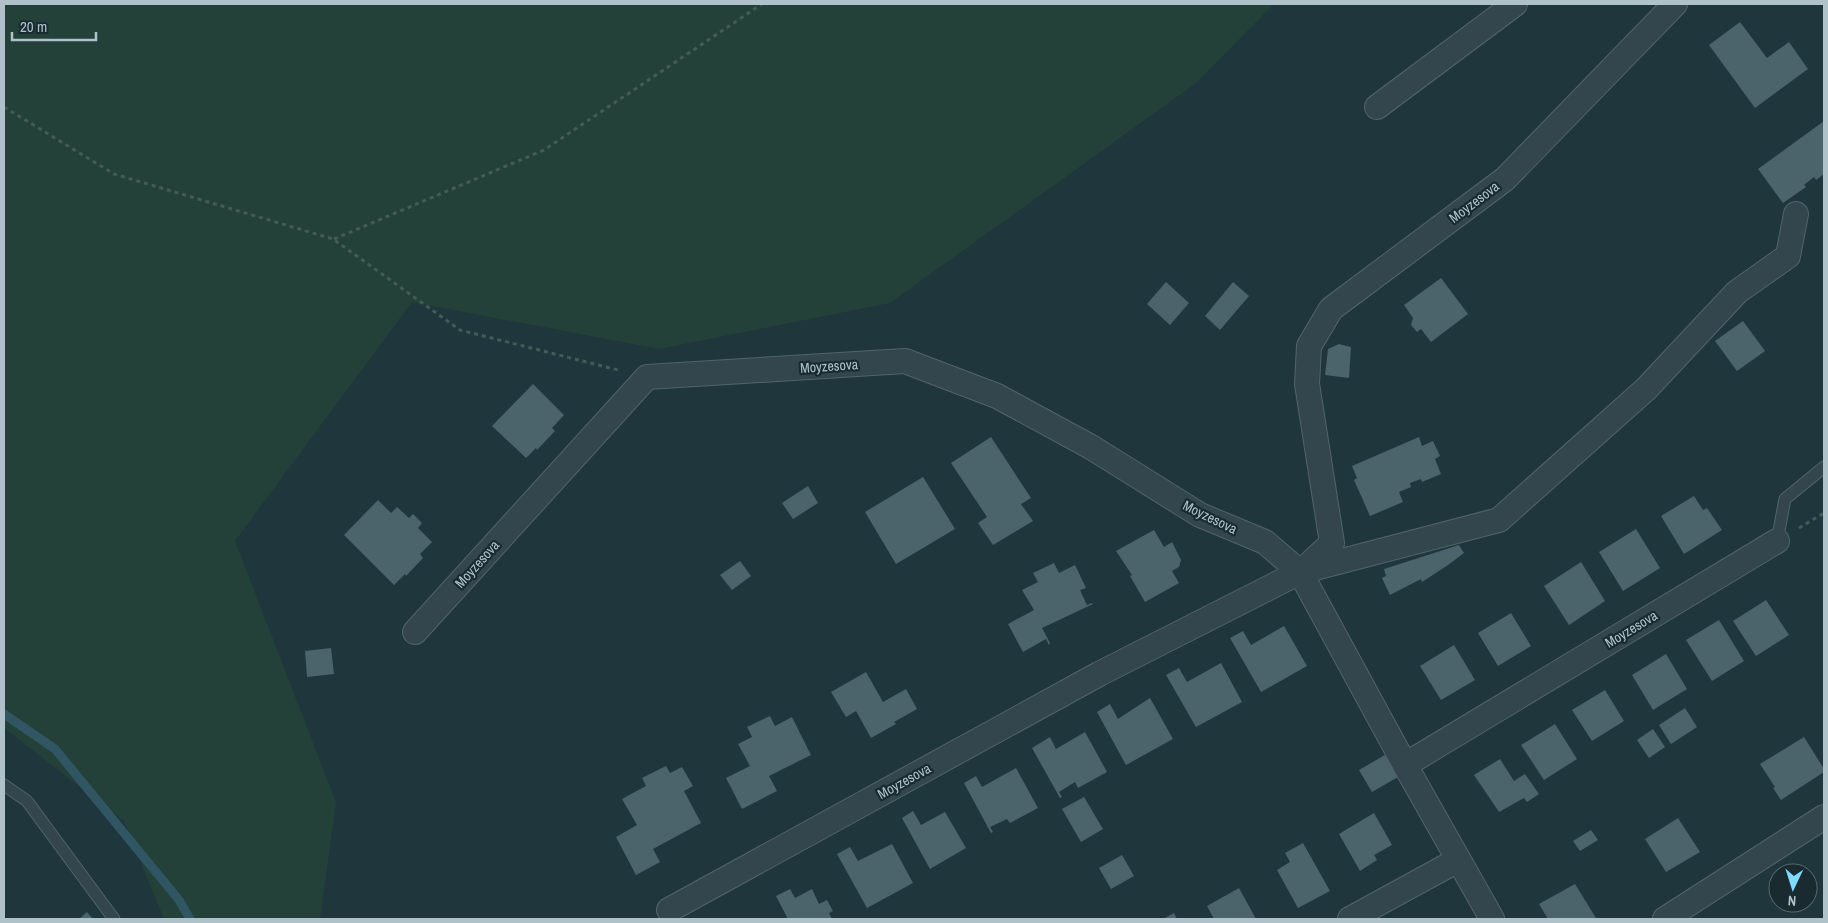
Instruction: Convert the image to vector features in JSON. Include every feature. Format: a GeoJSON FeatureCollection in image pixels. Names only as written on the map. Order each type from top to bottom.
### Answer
{"type":"FeatureCollection","features":[{"type":"Feature","properties":{"kind":"street"},"geometry":{"type":"LineString","coordinates":[[1377,106],[1515,4]]}},
{"type":"Feature","properties":{"kind":"street","name":"Moyzesova"},"geometry":{"type":"LineString","coordinates":[[1300,572],[1332,543],[1307,384],[1309,346],[1331,309],[1505,179],[1675,4]]}},
{"type":"Feature","properties":{"kind":"street","name":"Moyzesova"},"geometry":{"type":"LineString","coordinates":[[668,910],[1098,674],[1300,572],[1499,520],[1646,389],[1737,292],[1788,256],[1796,214]]}},
{"type":"Feature","properties":{"kind":"street","name":"Moyzesova"},"geometry":{"type":"LineString","coordinates":[[414,632],[647,377],[905,361],[997,396],[1092,447],[1200,515],[1265,542],[1300,572],[1405,766],[1492,919]]}},
{"type":"Feature","properties":{"kind":"street","name":"Moyzesova"},"geometry":{"type":"LineString","coordinates":[[1405,766],[1777,541]]}},
{"type":"Feature","properties":{"kind":"street"},"geometry":{"type":"LineString","coordinates":[[1665,919],[1824,817]]}},
{"type":"Feature","properties":{"kind":"street"},"geometry":{"type":"LineString","coordinates":[[1350,919],[1458,860]]}},
{"type":"Feature","properties":{"kind":"lane","name":"Moyzesova"},"geometry":{"type":"LineString","coordinates":[[1777,541],[1785,499],[1824,467]]}},
{"type":"Feature","properties":{"kind":"lane"},"geometry":{"type":"LineString","coordinates":[[4,785],[28,802],[114,919]]}},
{"type":"Feature","properties":{"kind":"path"},"geometry":{"type":"LineString","coordinates":[[333,239],[544,150],[762,4]]}},
{"type":"Feature","properties":{"kind":"path"},"geometry":{"type":"LineString","coordinates":[[4,108],[114,174],[333,239],[460,330],[647,377]]}},
{"type":"Feature","properties":{"kind":"green space"},"geometry":{"type":"Polygon","coordinates":[[[4,4],[1274,4],[1195,84],[890,303],[659,349],[412,302],[235,541],[336,802],[320,919],[164,919],[124,821],[4,728],[4,4]]]}},
{"type":"Feature","properties":{"kind":"building"},"geometry":{"type":"Polygon","coordinates":[[[1740,22],[1767,58],[1789,42],[1808,69],[1755,108],[1709,45],[1740,22]]]}},
{"type":"Feature","properties":{"kind":"building"},"geometry":{"type":"Polygon","coordinates":[[[1824,121],[1824,174],[1816,180],[1814,177],[1804,185],[1806,187],[1783,203],[1758,169],[1824,121]]]}},
{"type":"Feature","properties":{"kind":"building"},"geometry":{"type":"Polygon","coordinates":[[[1441,278],[1468,314],[1431,342],[1421,329],[1417,332],[1411,325],[1413,318],[1404,305],[1441,278]]]}},
{"type":"Feature","properties":{"kind":"building"},"geometry":{"type":"Polygon","coordinates":[[[1166,282],[1189,303],[1170,325],[1147,304],[1166,282]]]}},
{"type":"Feature","properties":{"kind":"building"},"geometry":{"type":"Polygon","coordinates":[[[1233,282],[1249,296],[1220,330],[1205,316],[1233,282]]]}},
{"type":"Feature","properties":{"kind":"building"},"geometry":{"type":"Polygon","coordinates":[[[1743,321],[1765,351],[1737,371],[1715,341],[1743,321]]]}},
{"type":"Feature","properties":{"kind":"building"},"geometry":{"type":"Polygon","coordinates":[[[1339,344],[1351,347],[1349,378],[1325,375],[1328,349],[1339,344]]]}},
{"type":"Feature","properties":{"kind":"building"},"geometry":{"type":"Polygon","coordinates":[[[533,384],[564,415],[552,428],[555,431],[537,450],[536,448],[526,458],[492,426],[533,384]]]}},
{"type":"Feature","properties":{"kind":"building"},"geometry":{"type":"Polygon","coordinates":[[[991,437],[1031,498],[1021,504],[1033,521],[993,545],[978,523],[987,517],[951,463],[991,437]]]}},
{"type":"Feature","properties":{"kind":"building"},"geometry":{"type":"Polygon","coordinates":[[[1419,437],[1422,446],[1433,441],[1440,456],[1435,459],[1441,474],[1422,482],[1421,479],[1410,483],[1411,487],[1399,492],[1403,502],[1370,516],[1354,480],[1357,478],[1352,466],[1419,437]]]}},
{"type":"Feature","properties":{"kind":"building"},"geometry":{"type":"Polygon","coordinates":[[[923,477],[955,529],[896,564],[865,512],[923,477]]]}},
{"type":"Feature","properties":{"kind":"building"},"geometry":{"type":"Polygon","coordinates":[[[808,486],[818,503],[793,519],[782,503],[808,486]]]}},
{"type":"Feature","properties":{"kind":"building"},"geometry":{"type":"Polygon","coordinates":[[[1694,496],[1703,510],[1707,508],[1722,530],[1684,554],[1661,516],[1694,496]]]}},
{"type":"Feature","properties":{"kind":"building"},"geometry":{"type":"Polygon","coordinates":[[[378,500],[391,513],[397,507],[409,518],[413,514],[422,523],[418,528],[432,542],[420,554],[423,558],[406,576],[405,574],[394,585],[344,535],[378,500]]]}},
{"type":"Feature","properties":{"kind":"building"},"geometry":{"type":"Polygon","coordinates":[[[1636,529],[1660,568],[1623,591],[1599,552],[1636,529]]]}},
{"type":"Feature","properties":{"kind":"building"},"geometry":{"type":"Polygon","coordinates":[[[1154,530],[1164,547],[1172,542],[1181,560],[1179,567],[1172,571],[1179,583],[1145,602],[1130,576],[1132,575],[1116,551],[1154,530]]]}},
{"type":"Feature","properties":{"kind":"building"},"geometry":{"type":"Polygon","coordinates":[[[1459,545],[1464,553],[1448,565],[1422,582],[1421,579],[1390,595],[1382,578],[1386,576],[1384,569],[1459,545]]]}},
{"type":"Feature","properties":{"kind":"building"},"geometry":{"type":"Polygon","coordinates":[[[740,561],[751,576],[732,590],[720,575],[740,561]]]}},
{"type":"Feature","properties":{"kind":"building"},"geometry":{"type":"Polygon","coordinates":[[[1581,562],[1605,601],[1569,625],[1544,586],[1581,562]]]}},
{"type":"Feature","properties":{"kind":"building"},"geometry":{"type":"Polygon","coordinates":[[[1054,563],[1059,573],[1075,565],[1086,588],[1080,590],[1087,605],[1093,604],[1042,628],[1050,643],[1049,645],[1046,639],[1023,652],[1008,624],[1034,610],[1022,590],[1038,582],[1033,573],[1054,563]]]}},
{"type":"Feature","properties":{"kind":"building"},"geometry":{"type":"Polygon","coordinates":[[[1766,600],[1789,635],[1756,656],[1733,621],[1766,600]]]}},
{"type":"Feature","properties":{"kind":"building"},"geometry":{"type":"Polygon","coordinates":[[[1511,613],[1531,646],[1498,666],[1478,633],[1511,613]]]}},
{"type":"Feature","properties":{"kind":"building"},"geometry":{"type":"Polygon","coordinates":[[[1719,620],[1744,661],[1712,681],[1686,640],[1719,620]]]}},
{"type":"Feature","properties":{"kind":"building"},"geometry":{"type":"Polygon","coordinates":[[[1284,626],[1307,666],[1261,692],[1230,638],[1243,631],[1251,645],[1284,626]]]}},
{"type":"Feature","properties":{"kind":"building"},"geometry":{"type":"Polygon","coordinates":[[[1454,645],[1475,680],[1441,700],[1420,666],[1454,645]]]}},
{"type":"Feature","properties":{"kind":"building"},"geometry":{"type":"Polygon","coordinates":[[[331,648],[334,674],[307,677],[305,651],[331,648]]]}},
{"type":"Feature","properties":{"kind":"building"},"geometry":{"type":"Polygon","coordinates":[[[1666,654],[1687,689],[1653,710],[1632,675],[1666,654]]]}},
{"type":"Feature","properties":{"kind":"building"},"geometry":{"type":"Polygon","coordinates":[[[1221,663],[1242,702],[1196,727],[1166,675],[1179,668],[1187,682],[1221,663]]]}},
{"type":"Feature","properties":{"kind":"building"},"geometry":{"type":"Polygon","coordinates":[[[866,672],[883,702],[906,689],[917,709],[871,738],[856,711],[846,717],[831,692],[866,672]]]}},
{"type":"Feature","properties":{"kind":"building"},"geometry":{"type":"Polygon","coordinates":[[[1605,690],[1624,721],[1592,741],[1572,710],[1605,690]]]}},
{"type":"Feature","properties":{"kind":"building"},"geometry":{"type":"Polygon","coordinates":[[[1150,698],[1173,739],[1126,765],[1097,712],[1110,704],[1118,719],[1150,698]]]}},
{"type":"Feature","properties":{"kind":"building"},"geometry":{"type":"Polygon","coordinates":[[[1685,708],[1697,727],[1671,744],[1659,725],[1685,708]]]}},
{"type":"Feature","properties":{"kind":"building"},"geometry":{"type":"Polygon","coordinates":[[[770,716],[775,726],[792,717],[811,755],[769,776],[777,791],[742,809],[726,778],[750,766],[738,744],[752,737],[747,727],[770,716]]]}},
{"type":"Feature","properties":{"kind":"building"},"geometry":{"type":"Polygon","coordinates":[[[1555,724],[1577,759],[1544,780],[1521,745],[1555,724]]]}},
{"type":"Feature","properties":{"kind":"building"},"geometry":{"type":"Polygon","coordinates":[[[1653,729],[1665,747],[1649,758],[1637,740],[1653,729]]]}},
{"type":"Feature","properties":{"kind":"building"},"geometry":{"type":"Polygon","coordinates":[[[1085,732],[1107,772],[1078,788],[1075,782],[1059,792],[1062,797],[1060,798],[1032,748],[1050,737],[1056,749],[1085,732]]]}},
{"type":"Feature","properties":{"kind":"building"},"geometry":{"type":"Polygon","coordinates":[[[1804,737],[1824,772],[1781,800],[1760,764],[1804,737]]]}},
{"type":"Feature","properties":{"kind":"building"},"geometry":{"type":"Polygon","coordinates":[[[1385,755],[1398,777],[1372,792],[1359,770],[1385,755]]]}},
{"type":"Feature","properties":{"kind":"building"},"geometry":{"type":"Polygon","coordinates":[[[1500,759],[1514,781],[1525,774],[1539,794],[1527,802],[1524,798],[1499,812],[1474,775],[1500,759]]]}},
{"type":"Feature","properties":{"kind":"building"},"geometry":{"type":"Polygon","coordinates":[[[666,766],[670,773],[682,767],[693,786],[684,791],[701,823],[653,849],[660,862],[636,875],[616,837],[637,825],[622,799],[646,786],[642,778],[666,766]]]}},
{"type":"Feature","properties":{"kind":"building"},"geometry":{"type":"Polygon","coordinates":[[[1016,768],[1038,808],[1010,823],[1007,819],[990,827],[993,832],[991,833],[964,783],[976,776],[982,787],[1016,768]]]}},
{"type":"Feature","properties":{"kind":"building"},"geometry":{"type":"Polygon","coordinates":[[[1084,797],[1103,829],[1081,842],[1062,809],[1084,797]]]}},
{"type":"Feature","properties":{"kind":"building"},"geometry":{"type":"Polygon","coordinates":[[[913,811],[921,825],[945,812],[966,848],[930,869],[902,818],[913,811]]]}},
{"type":"Feature","properties":{"kind":"building"},"geometry":{"type":"Polygon","coordinates":[[[1374,813],[1392,845],[1374,855],[1377,860],[1360,871],[1339,834],[1374,813]]]}},
{"type":"Feature","properties":{"kind":"building"},"geometry":{"type":"Polygon","coordinates":[[[1678,818],[1700,852],[1666,872],[1645,839],[1678,818]]]}},
{"type":"Feature","properties":{"kind":"building"},"geometry":{"type":"Polygon","coordinates":[[[1591,830],[1598,840],[1580,851],[1573,841],[1591,830]]]}},
{"type":"Feature","properties":{"kind":"building"},"geometry":{"type":"Polygon","coordinates":[[[1303,843],[1330,891],[1298,908],[1277,870],[1290,862],[1285,853],[1303,843]]]}},
{"type":"Feature","properties":{"kind":"building"},"geometry":{"type":"Polygon","coordinates":[[[892,844],[913,883],[867,908],[837,854],[850,847],[858,861],[892,844]]]}},
{"type":"Feature","properties":{"kind":"building"},"geometry":{"type":"Polygon","coordinates":[[[1122,855],[1134,876],[1111,889],[1099,868],[1122,855]]]}},
{"type":"Feature","properties":{"kind":"building"},"geometry":{"type":"Polygon","coordinates":[[[1575,884],[1596,918],[1548,919],[1539,904],[1575,884]]]}},
{"type":"Feature","properties":{"kind":"building"},"geometry":{"type":"Polygon","coordinates":[[[1239,888],[1256,919],[1214,919],[1207,906],[1239,888]]]}},
{"type":"Feature","properties":{"kind":"building"},"geometry":{"type":"Polygon","coordinates":[[[790,889],[795,898],[812,889],[819,904],[827,900],[833,911],[829,913],[832,919],[788,919],[776,896],[790,889]]]}},
{"type":"Feature","properties":{"kind":"building"},"geometry":{"type":"Polygon","coordinates":[[[87,912],[93,919],[79,919],[87,912]]]}},
{"type":"Feature","properties":{"kind":"building"},"geometry":{"type":"Polygon","coordinates":[[[1174,913],[1177,919],[1163,919],[1174,913]]]}},
{"type":"Feature","properties":{"kind":"waterway"},"geometry":{"type":"LineString","coordinates":[[4,714],[55,749],[179,900],[190,919]]}}]}
